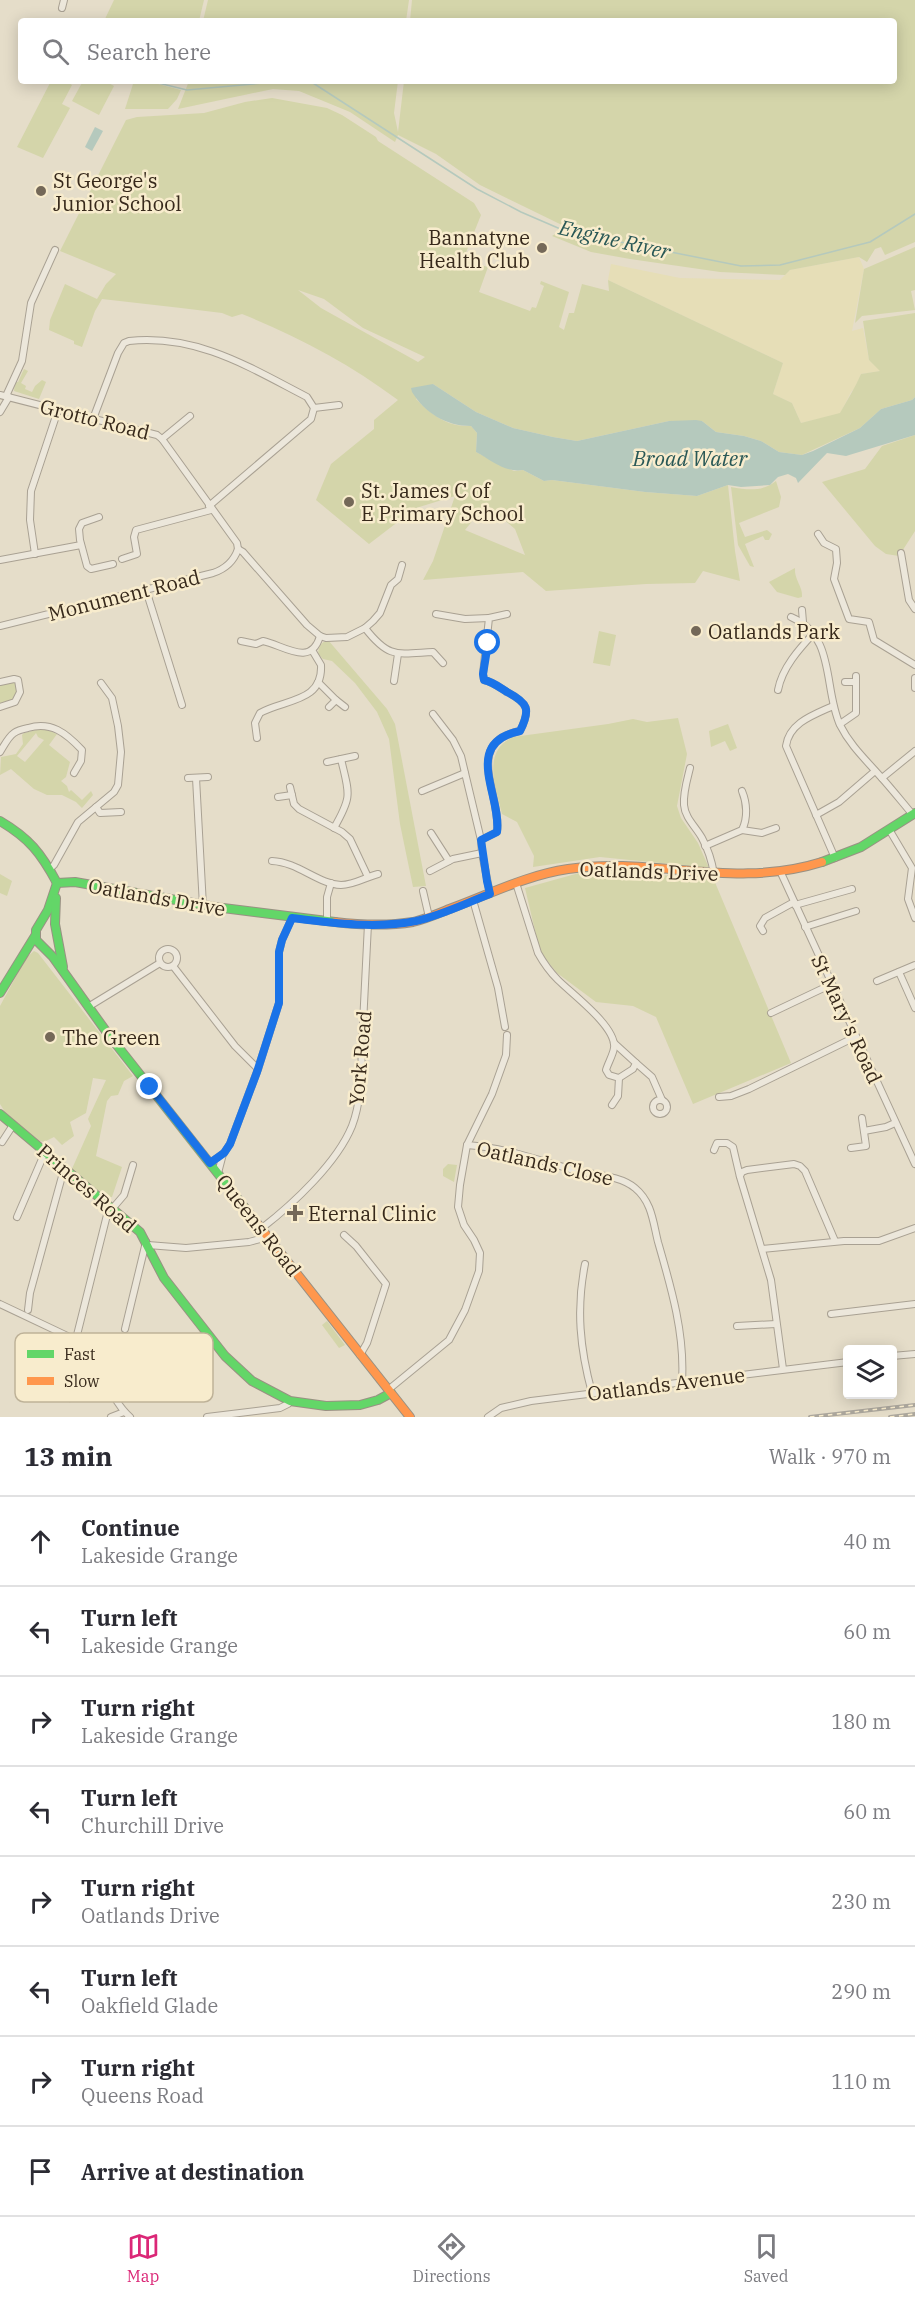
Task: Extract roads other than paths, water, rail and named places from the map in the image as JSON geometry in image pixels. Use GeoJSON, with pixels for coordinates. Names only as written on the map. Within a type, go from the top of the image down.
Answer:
{"type":"FeatureCollection","features":[{"type":"Feature","properties":{"kind":"main road","name":"Oatlands Drive"},"geometry":{"type":"LineString","coordinates":[[57,883],[75,882],[202,906],[280,917],[327,922],[396,924],[429,917],[550,872],[594,866],[714,874],[781,873],[835,858],[860,848],[914,814]]}},
{"type":"Feature","properties":{"kind":"main road"},"geometry":{"type":"LineString","coordinates":[[0,822],[29,839],[57,883],[48,910],[39,926],[36,942],[0,993]]}},
{"type":"Feature","properties":{"kind":"main road","name":"Queens Road"},"geometry":{"type":"LineString","coordinates":[[57,883],[55,928],[66,975]]}},
{"type":"Feature","properties":{"kind":"main road"},"geometry":{"type":"LineString","coordinates":[[39,926],[55,928]]}},
{"type":"Feature","properties":{"kind":"main road"},"geometry":{"type":"LineString","coordinates":[[36,942],[50,945],[57,940]]}},
{"type":"Feature","properties":{"kind":"main road","name":"Queens Road"},"geometry":{"type":"LineString","coordinates":[[36,942],[66,975],[88,1007],[360,1355],[391,1389],[410,1417]]}},
{"type":"Feature","properties":{"kind":"main road","name":"Princes Road"},"geometry":{"type":"LineString","coordinates":[[0,1114],[132,1225],[147,1243],[164,1278],[208,1333]]}},
{"type":"Feature","properties":{"kind":"main road","name":"Princes Road"},"geometry":{"type":"LineString","coordinates":[[213,1339],[235,1366],[261,1387],[290,1401],[326,1407],[346,1407],[367,1403],[391,1389]]}},
{"type":"Feature","properties":{"kind":"street"},"geometry":{"type":"LineString","coordinates":[[62,8],[64,0]]}},
{"type":"Feature","properties":{"kind":"street"},"geometry":{"type":"LineString","coordinates":[[0,412],[22,361],[31,303],[55,250]]}},
{"type":"Feature","properties":{"kind":"street"},"geometry":{"type":"LineString","coordinates":[[93,419],[120,348],[129,340],[187,343],[219,352],[307,397],[314,408],[314,414],[308,422],[210,508],[136,530],[134,537],[137,554],[122,559]]}},
{"type":"Feature","properties":{"kind":"street","name":"Grotto Road"},"geometry":{"type":"LineString","coordinates":[[5,396],[153,433],[162,439],[237,543],[238,549],[307,625],[320,636]]}},
{"type":"Feature","properties":{"kind":"street"},"geometry":{"type":"LineString","coordinates":[[314,408],[339,405]]}},
{"type":"Feature","properties":{"kind":"street"},"geometry":{"type":"LineString","coordinates":[[35,554],[30,520],[31,491],[58,410]]}},
{"type":"Feature","properties":{"kind":"street"},"geometry":{"type":"LineString","coordinates":[[162,439],[190,416]]}},
{"type":"Feature","properties":{"kind":"street"},"geometry":{"type":"LineString","coordinates":[[99,517],[82,523],[79,529],[87,566],[91,569],[113,564]]}},
{"type":"Feature","properties":{"kind":"street"},"geometry":{"type":"LineString","coordinates":[[818,534],[824,543],[836,549],[837,563],[834,579],[849,619],[869,622],[874,640],[915,665]]}},
{"type":"Feature","properties":{"kind":"street"},"geometry":{"type":"LineString","coordinates":[[0,560],[81,545]]}},
{"type":"Feature","properties":{"kind":"street","name":"Monument Road"},"geometry":{"type":"LineString","coordinates":[[0,626],[219,571],[229,563],[238,549]]}},
{"type":"Feature","properties":{"kind":"street"},"geometry":{"type":"LineString","coordinates":[[901,553],[909,600],[915,609]]}},
{"type":"Feature","properties":{"kind":"street"},"geometry":{"type":"LineString","coordinates":[[241,641],[253,644],[269,642],[298,652],[316,648],[320,636],[337,639],[365,628],[380,613],[391,585],[398,579],[402,565]]}},
{"type":"Feature","properties":{"kind":"street"},"geometry":{"type":"LineString","coordinates":[[146,590],[182,705]]}},
{"type":"Feature","properties":{"kind":"street"},"geometry":{"type":"LineString","coordinates":[[802,610],[803,622]]}},
{"type":"Feature","properties":{"kind":"street"},"geometry":{"type":"LineString","coordinates":[[436,614],[465,619],[489,618],[507,614]]}},
{"type":"Feature","properties":{"kind":"street"},"geometry":{"type":"LineString","coordinates":[[791,616],[803,622],[813,633],[826,660],[833,706],[840,724],[857,751],[914,814]]}},
{"type":"Feature","properties":{"kind":"street"},"geometry":{"type":"LineString","coordinates":[[481,840],[497,832],[498,820],[487,763],[491,750],[499,739],[520,731],[527,708],[522,700],[484,680],[489,618]]}},
{"type":"Feature","properties":{"kind":"street"},"geometry":{"type":"LineString","coordinates":[[365,628],[386,650],[398,654],[433,652],[443,663]]}},
{"type":"Feature","properties":{"kind":"street"},"geometry":{"type":"LineString","coordinates":[[778,690],[780,681],[795,655],[813,633]]}},
{"type":"Feature","properties":{"kind":"street"},"geometry":{"type":"LineString","coordinates":[[257,738],[255,723],[260,713],[299,700],[318,682],[321,665],[312,650]]}},
{"type":"Feature","properties":{"kind":"street"},"geometry":{"type":"LineString","coordinates":[[394,681],[398,654]]}},
{"type":"Feature","properties":{"kind":"street"},"geometry":{"type":"LineString","coordinates":[[915,678],[915,688]]}},
{"type":"Feature","properties":{"kind":"street"},"geometry":{"type":"LineString","coordinates":[[840,724],[856,713],[856,679],[845,682]]}},
{"type":"Feature","properties":{"kind":"street"},"geometry":{"type":"LineString","coordinates":[[0,682],[18,680],[20,692],[15,702],[0,706]]}},
{"type":"Feature","properties":{"kind":"street"},"geometry":{"type":"LineString","coordinates":[[318,682],[345,707]]}},
{"type":"Feature","properties":{"kind":"street"},"geometry":{"type":"LineString","coordinates":[[50,869],[78,822],[114,792],[118,785],[121,752],[115,706],[101,683]]}},
{"type":"Feature","properties":{"kind":"street"},"geometry":{"type":"LineString","coordinates":[[329,707],[336,700]]}},
{"type":"Feature","properties":{"kind":"street"},"geometry":{"type":"LineString","coordinates":[[833,706],[795,726],[787,738],[788,752],[835,858]]}},
{"type":"Feature","properties":{"kind":"street"},"geometry":{"type":"LineString","coordinates":[[433,714],[453,740],[461,756],[481,840],[490,894]]}},
{"type":"Feature","properties":{"kind":"street"},"geometry":{"type":"LineString","coordinates":[[0,752],[14,732],[40,724],[48,726],[55,728],[75,742],[82,750],[81,761],[74,773]]}},
{"type":"Feature","properties":{"kind":"street"},"geometry":{"type":"LineString","coordinates":[[882,778],[915,751]]}},
{"type":"Feature","properties":{"kind":"street"},"geometry":{"type":"LineString","coordinates":[[327,762],[355,756]]}},
{"type":"Feature","properties":{"kind":"street"},"geometry":{"type":"LineString","coordinates":[[334,828],[347,806],[349,795],[341,759]]}},
{"type":"Feature","properties":{"kind":"street"},"geometry":{"type":"LineString","coordinates":[[690,768],[684,794],[684,806],[687,817],[705,846],[714,874]]}},
{"type":"Feature","properties":{"kind":"street"},"geometry":{"type":"LineString","coordinates":[[816,815],[839,802],[875,771]]}},
{"type":"Feature","properties":{"kind":"street"},"geometry":{"type":"LineString","coordinates":[[422,791],[465,773]]}},
{"type":"Feature","properties":{"kind":"street"},"geometry":{"type":"LineString","coordinates":[[188,778],[208,777]]}},
{"type":"Feature","properties":{"kind":"street"},"geometry":{"type":"LineString","coordinates":[[196,778],[202,906]]}},
{"type":"Feature","properties":{"kind":"street"},"geometry":{"type":"LineString","coordinates":[[290,787],[294,804],[299,809],[350,839],[368,877]]}},
{"type":"Feature","properties":{"kind":"street"},"geometry":{"type":"LineString","coordinates":[[742,791],[746,800],[746,823],[742,830]]}},
{"type":"Feature","properties":{"kind":"street"},"geometry":{"type":"LineString","coordinates":[[278,797],[292,795]]}},
{"type":"Feature","properties":{"kind":"street"},"geometry":{"type":"LineString","coordinates":[[96,807],[100,813],[121,812]]}},
{"type":"Feature","properties":{"kind":"street"},"geometry":{"type":"LineString","coordinates":[[705,846],[742,830],[762,833],[776,828]]}},
{"type":"Feature","properties":{"kind":"street"},"geometry":{"type":"LineString","coordinates":[[890,831],[912,868],[908,899],[915,918]]}},
{"type":"Feature","properties":{"kind":"street"},"geometry":{"type":"LineString","coordinates":[[431,833],[449,861]]}},
{"type":"Feature","properties":{"kind":"street"},"geometry":{"type":"LineString","coordinates":[[430,871],[449,861],[482,853]]}},
{"type":"Feature","properties":{"kind":"street"},"geometry":{"type":"LineString","coordinates":[[272,861],[284,862],[339,885],[352,884],[378,874]]}},
{"type":"Feature","properties":{"kind":"street","name":"St Mary's Road"},"geometry":{"type":"LineString","coordinates":[[781,873],[830,985],[915,1164]]}},
{"type":"Feature","properties":{"kind":"street"},"geometry":{"type":"LineString","coordinates":[[327,922],[327,897],[331,883]]}},
{"type":"Feature","properties":{"kind":"street"},"geometry":{"type":"LineString","coordinates":[[516,883],[541,959],[556,978],[599,1019],[610,1033],[614,1049],[608,1059],[606,1070],[609,1075],[619,1078],[633,1069],[636,1063]]}},
{"type":"Feature","properties":{"kind":"street"},"geometry":{"type":"LineString","coordinates":[[763,931],[760,926],[765,918],[794,904],[852,889]]}},
{"type":"Feature","properties":{"kind":"street"},"geometry":{"type":"LineString","coordinates":[[423,891],[429,917]]}},
{"type":"Feature","properties":{"kind":"street"},"geometry":{"type":"LineString","coordinates":[[473,900],[498,988],[505,1027]]}},
{"type":"Feature","properties":{"kind":"street"},"geometry":{"type":"LineString","coordinates":[[805,927],[855,911]]}},
{"type":"Feature","properties":{"kind":"street"},"geometry":{"type":"LineString","coordinates":[[280,917],[285,933]]}},
{"type":"Feature","properties":{"kind":"street"},"geometry":{"type":"LineString","coordinates":[[218,1173],[258,1069],[279,1003],[279,952],[292,918]]}},
{"type":"Feature","properties":{"kind":"street","name":"York Road"},"geometry":{"type":"LineString","coordinates":[[262,1228],[292,1204],[316,1178],[342,1144],[352,1126],[360,1094],[368,924]]}},
{"type":"Feature","properties":{"kind":"street"},"geometry":{"type":"LineString","coordinates":[[170,949],[176,955],[177,961],[173,966],[167,967],[160,963],[159,954],[164,950],[170,949]]}},
{"type":"Feature","properties":{"kind":"street"},"geometry":{"type":"LineString","coordinates":[[88,1007],[160,963]]}},
{"type":"Feature","properties":{"kind":"street"},"geometry":{"type":"LineString","coordinates":[[877,981],[915,964]]}},
{"type":"Feature","properties":{"kind":"street"},"geometry":{"type":"LineString","coordinates":[[173,966],[242,1055],[258,1069]]}},
{"type":"Feature","properties":{"kind":"street"},"geometry":{"type":"LineString","coordinates":[[899,972],[915,1008]]}},
{"type":"Feature","properties":{"kind":"street"},"geometry":{"type":"LineString","coordinates":[[771,1013],[830,985]]}},
{"type":"Feature","properties":{"kind":"street"},"geometry":{"type":"LineString","coordinates":[[391,1389],[441,1347],[453,1333],[465,1310],[479,1271],[480,1253],[464,1225],[458,1207],[467,1145],[492,1094],[506,1054],[507,1035]]}},
{"type":"Feature","properties":{"kind":"street"},"geometry":{"type":"LineString","coordinates":[[719,1097],[731,1096],[749,1089],[855,1036]]}},
{"type":"Feature","properties":{"kind":"street"},"geometry":{"type":"LineString","coordinates":[[613,1042],[652,1077],[662,1100]]}},
{"type":"Feature","properties":{"kind":"street"},"geometry":{"type":"LineString","coordinates":[[612,1105],[618,1095],[619,1078]]}},
{"type":"Feature","properties":{"kind":"street"},"geometry":{"type":"LineString","coordinates":[[851,1148],[866,1146],[862,1118]]}},
{"type":"Feature","properties":{"kind":"street"},"geometry":{"type":"LineString","coordinates":[[864,1131],[895,1123]]}},
{"type":"Feature","properties":{"kind":"street"},"geometry":{"type":"LineString","coordinates":[[2,1142],[13,1125]]}},
{"type":"Feature","properties":{"kind":"street"},"geometry":{"type":"LineString","coordinates":[[714,1150],[717,1143],[730,1144],[733,1147],[771,1280],[783,1370]]}},
{"type":"Feature","properties":{"kind":"street","name":"Oatlands Close"},"geometry":{"type":"LineString","coordinates":[[467,1145],[500,1148],[616,1179],[630,1184],[642,1195],[652,1214],[672,1286],[683,1367],[682,1382]]}},
{"type":"Feature","properties":{"kind":"street"},"geometry":{"type":"LineString","coordinates":[[17,1217],[45,1152]]}},
{"type":"Feature","properties":{"kind":"street"},"geometry":{"type":"LineString","coordinates":[[210,1163],[224,1153]]}},
{"type":"Feature","properties":{"kind":"street"},"geometry":{"type":"LineString","coordinates":[[740,1177],[742,1172],[747,1170],[794,1164],[801,1166],[835,1242]]}},
{"type":"Feature","properties":{"kind":"street"},"geometry":{"type":"LineString","coordinates":[[78,1333],[110,1208],[124,1195],[133,1165]]}},
{"type":"Feature","properties":{"kind":"street"},"geometry":{"type":"LineString","coordinates":[[28,1310],[30,1293],[64,1169]]}},
{"type":"Feature","properties":{"kind":"street"},"geometry":{"type":"LineString","coordinates":[[762,1249],[835,1242],[879,1241],[915,1228]]}},
{"type":"Feature","properties":{"kind":"street"},"geometry":{"type":"LineString","coordinates":[[344,1235],[356,1246],[386,1284],[367,1343],[360,1355]]}},
{"type":"Feature","properties":{"kind":"street"},"geometry":{"type":"LineString","coordinates":[[125,1329],[147,1243],[186,1248],[249,1242],[268,1237]]}},
{"type":"Feature","properties":{"kind":"street"},"geometry":{"type":"LineString","coordinates":[[585,1264],[580,1286],[580,1343],[592,1393]]}},
{"type":"Feature","properties":{"kind":"street"},"geometry":{"type":"LineString","coordinates":[[0,1304],[61,1333]]}},
{"type":"Feature","properties":{"kind":"street"},"geometry":{"type":"LineString","coordinates":[[831,1314],[915,1305]]}},
{"type":"Feature","properties":{"kind":"street"},"geometry":{"type":"LineString","coordinates":[[737,1326],[776,1324]]}},
{"type":"Feature","properties":{"kind":"street"},"geometry":{"type":"LineString","coordinates":[[897,1356],[915,1354]]}},
{"type":"Feature","properties":{"kind":"street","name":"Oatlands Avenue"},"geometry":{"type":"LineString","coordinates":[[488,1417],[501,1408],[521,1403],[843,1363]]}},
{"type":"Feature","properties":{"kind":"street"},"geometry":{"type":"LineString","coordinates":[[207,1417],[280,1408],[290,1401]]}},
{"type":"Feature","properties":{"kind":"street"},"geometry":{"type":"LineString","coordinates":[[118,1402],[130,1417]]}},
{"type":"Feature","properties":{"kind":"street"},"geometry":{"type":"LineString","coordinates":[[111,1417],[124,1412]]}},
{"type":"Feature","properties":{"kind":"water"},"geometry":{"type":"Polygon","coordinates":[[[95,127],[103,131],[92,151],[85,147],[95,127]]]}},
{"type":"Feature","properties":{"kind":"water","name":"Broad Water"},"geometry":{"type":"Polygon","coordinates":[[[433,384],[476,412],[513,428],[577,441],[669,421],[696,420],[702,421],[716,432],[744,436],[761,441],[779,452],[802,455],[860,428],[881,409],[912,400],[915,397],[915,435],[846,456],[827,453],[798,483],[796,478],[788,474],[778,477],[770,485],[741,487],[728,485],[697,496],[645,492],[552,480],[544,481],[523,470],[510,470],[498,465],[476,452],[477,433],[471,426],[453,424],[437,417],[423,406],[412,392],[411,388],[433,384]]]}},
{"type":"Feature","properties":{"kind":"waterway","name":"Engine River"},"geometry":{"type":"LineString","coordinates":[[162,84],[187,90],[252,84]]}},
{"type":"Feature","properties":{"kind":"waterway","name":"Engine River"},"geometry":{"type":"LineString","coordinates":[[315,84],[477,189],[521,212],[565,231],[741,266],[780,265],[870,242],[915,214]]}},
{"type":"Feature","properties":{"kind":"railway"},"geometry":{"type":"LineString","coordinates":[[810,1417],[915,1405]]}},
{"type":"Feature","properties":{"kind":"railway"},"geometry":{"type":"LineString","coordinates":[[890,1417],[915,1414]]}},
{"type":"Feature","properties":{"kind":"place","name":"St George's Junior School"},"geometry":{"type":"Point","coordinates":[41,191]}},
{"type":"Feature","properties":{"kind":"place","name":"Bannatyne Health Club"},"geometry":{"type":"Point","coordinates":[542,248]}},
{"type":"Feature","properties":{"kind":"place","name":"St. James C of E Primary School"},"geometry":{"type":"Point","coordinates":[349,502]}},
{"type":"Feature","properties":{"kind":"place","name":"Oatlands Park"},"geometry":{"type":"Point","coordinates":[696,631]}},
{"type":"Feature","properties":{"kind":"place","name":"The Green"},"geometry":{"type":"Point","coordinates":[50,1037]}},
{"type":"Feature","properties":{"kind":"place","name":"Eternal Clinic"},"geometry":{"type":"Point","coordinates":[295,1213]}}]}
